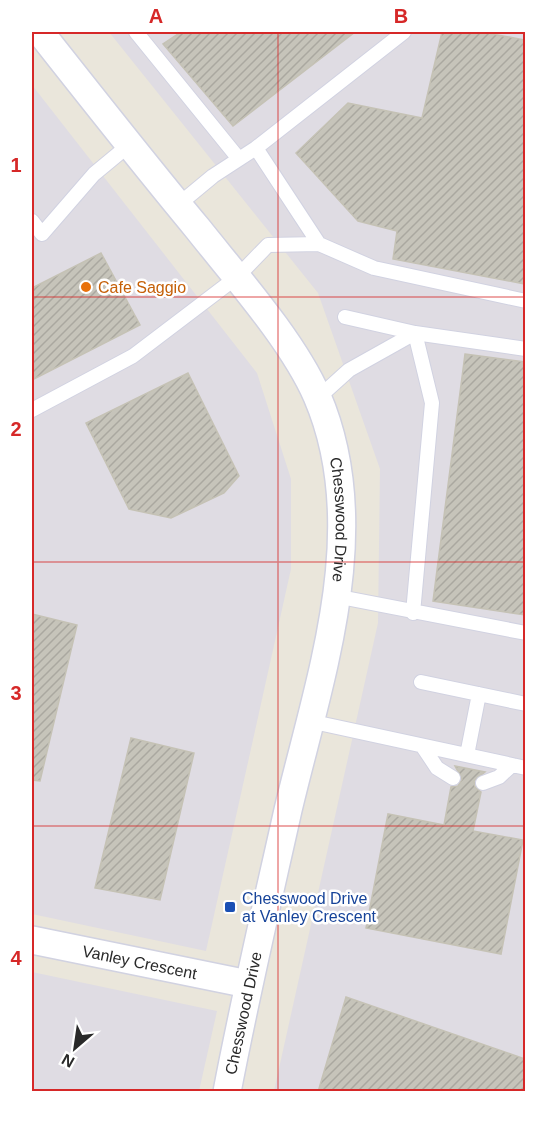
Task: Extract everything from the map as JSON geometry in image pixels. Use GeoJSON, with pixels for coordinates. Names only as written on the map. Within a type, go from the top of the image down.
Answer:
{"type":"FeatureCollection","features":[{"type":"Feature","properties":{"kind":"street","name":"Chesswood Drive"},"geometry":{"type":"LineString","coordinates":[[40,32],[237,277],[300,363],[318,398],[334,453],[343,518],[334,615],[248,984],[226,1092]]}},
{"type":"Feature","properties":{"kind":"street","name":"Vanley Crescent"},"geometry":{"type":"LineString","coordinates":[[32,940],[248,984]]}},
{"type":"Feature","properties":{"kind":"lane"},"geometry":{"type":"LineString","coordinates":[[136,32],[239,159]]}},
{"type":"Feature","properties":{"kind":"lane"},"geometry":{"type":"LineString","coordinates":[[178,205],[213,176],[256,148],[404,32]]}},
{"type":"Feature","properties":{"kind":"lane"},"geometry":{"type":"LineString","coordinates":[[37,237],[94,174],[129,145]]}},
{"type":"Feature","properties":{"kind":"lane"},"geometry":{"type":"LineString","coordinates":[[256,148],[319,244]]}},
{"type":"Feature","properties":{"kind":"lane"},"geometry":{"type":"LineString","coordinates":[[32,221],[37,237]]}},
{"type":"Feature","properties":{"kind":"lane"},"geometry":{"type":"LineString","coordinates":[[32,410],[134,356],[237,277],[268,245],[319,244],[374,268],[525,301]]}},
{"type":"Feature","properties":{"kind":"lane"},"geometry":{"type":"LineString","coordinates":[[345,317],[415,333],[525,349]]}},
{"type":"Feature","properties":{"kind":"lane"},"geometry":{"type":"LineString","coordinates":[[318,398],[349,370],[415,333]]}},
{"type":"Feature","properties":{"kind":"lane"},"geometry":{"type":"LineString","coordinates":[[413,613],[432,403],[415,333]]}},
{"type":"Feature","properties":{"kind":"lane"},"geometry":{"type":"LineString","coordinates":[[335,596],[525,633]]}},
{"type":"Feature","properties":{"kind":"lane"},"geometry":{"type":"LineString","coordinates":[[421,682],[525,704]]}},
{"type":"Feature","properties":{"kind":"lane"},"geometry":{"type":"LineString","coordinates":[[467,755],[479,694]]}},
{"type":"Feature","properties":{"kind":"lane"},"geometry":{"type":"LineString","coordinates":[[309,721],[519,766]]}},
{"type":"Feature","properties":{"kind":"lane"},"geometry":{"type":"LineString","coordinates":[[423,747],[437,768],[453,778]]}},
{"type":"Feature","properties":{"kind":"lane"},"geometry":{"type":"LineString","coordinates":[[483,783],[519,766]]}},
{"type":"Feature","properties":{"kind":"shaded area"},"geometry":{"type":"Polygon","coordinates":[[[109,32],[525,32],[525,1091],[274,1091],[378,623],[380,469],[318,293],[109,32]]]}},
{"type":"Feature","properties":{"kind":"shaded area"},"geometry":{"type":"Polygon","coordinates":[[[32,85],[257,373],[291,479],[291,569],[206,951],[32,914],[32,85]]]}},
{"type":"Feature","properties":{"kind":"shaded area"},"geometry":{"type":"Polygon","coordinates":[[[32,972],[217,1011],[199,1091],[32,1091],[32,972]]]}},
{"type":"Feature","properties":{"kind":"building"},"geometry":{"type":"Polygon","coordinates":[[[181,32],[355,32],[233,126],[163,44],[181,32]]]}},
{"type":"Feature","properties":{"kind":"building"},"geometry":{"type":"Polygon","coordinates":[[[442,32],[482,32],[525,40],[525,284],[393,259],[397,231],[358,221],[296,153],[348,103],[422,118],[442,32]]]}},
{"type":"Feature","properties":{"kind":"building"},"geometry":{"type":"Polygon","coordinates":[[[101,253],[140,325],[32,380],[32,288],[101,253]]]}},
{"type":"Feature","properties":{"kind":"building"},"geometry":{"type":"Polygon","coordinates":[[[465,354],[525,362],[525,615],[433,601],[465,354]]]}},
{"type":"Feature","properties":{"kind":"building"},"geometry":{"type":"Polygon","coordinates":[[[188,373],[239,476],[224,493],[171,518],[129,509],[86,423],[188,373]]]}},
{"type":"Feature","properties":{"kind":"building"},"geometry":{"type":"Polygon","coordinates":[[[32,614],[77,625],[40,781],[32,780],[32,614]]]}},
{"type":"Feature","properties":{"kind":"building"},"geometry":{"type":"Polygon","coordinates":[[[131,738],[194,753],[160,900],[95,888],[131,738]]]}},
{"type":"Feature","properties":{"kind":"building"},"geometry":{"type":"Polygon","coordinates":[[[455,766],[485,772],[474,781],[475,787],[481,792],[473,831],[523,840],[501,954],[366,928],[388,814],[444,825],[451,787],[458,786],[462,779],[455,766]]]}},
{"type":"Feature","properties":{"kind":"building"},"geometry":{"type":"Polygon","coordinates":[[[346,997],[525,1059],[525,1092],[318,1092],[346,997]]]}},
{"type":"Feature","properties":{"kind":"place","name":"Cafe Saggio"},"geometry":{"type":"Point","coordinates":[86,287]}},
{"type":"Feature","properties":{"kind":"place","name":"Chesswood Drive at Vanley Crescent"},"geometry":{"type":"Point","coordinates":[230,907]}}]}
